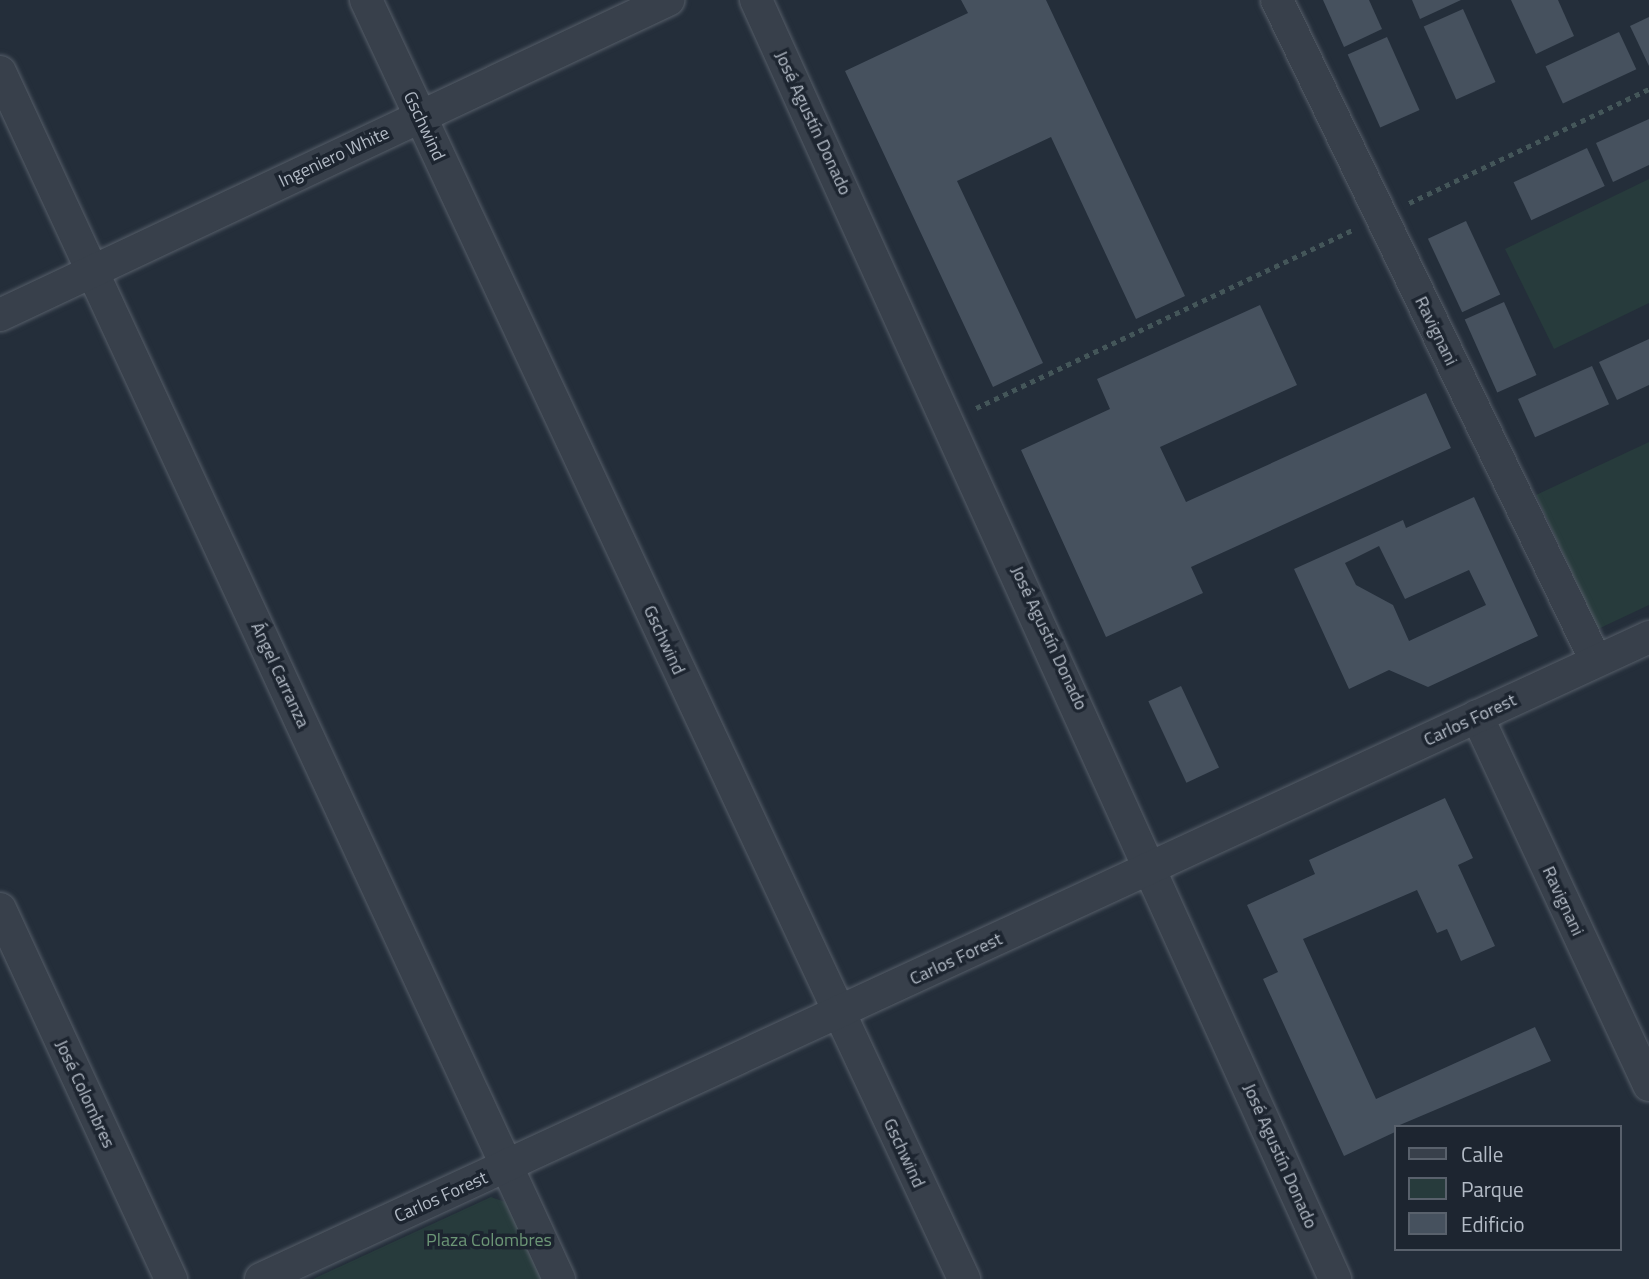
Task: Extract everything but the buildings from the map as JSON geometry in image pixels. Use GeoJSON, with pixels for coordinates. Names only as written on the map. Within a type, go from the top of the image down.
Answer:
{"type":"FeatureCollection","features":[{"type":"Feature","properties":{"kind":"street","name":"Gschwind"},"geometry":{"type":"LineString","coordinates":[[366,0],[964,1279]]}},
{"type":"Feature","properties":{"kind":"street","name":"Ingeniero White"},"geometry":{"type":"LineString","coordinates":[[0,314],[668,0]]}},
{"type":"Feature","properties":{"kind":"street","name":"José Agustín Donado"},"geometry":{"type":"LineString","coordinates":[[756,0],[1154,867],[1335,1279]]}},
{"type":"Feature","properties":{"kind":"street","name":"Ravignani"},"geometry":{"type":"LineString","coordinates":[[1277,0],[1596,662]]}},
{"type":"Feature","properties":{"kind":"street","name":"Ángel Carranza"},"geometry":{"type":"LineString","coordinates":[[0,72],[559,1279]]}},
{"type":"Feature","properties":{"kind":"street","name":"Carlos Forest"},"geometry":{"type":"LineString","coordinates":[[261,1279],[1649,637]]}},
{"type":"Feature","properties":{"kind":"street","name":"Ravignani"},"geometry":{"type":"LineString","coordinates":[[1478,716],[1649,1085]]}},
{"type":"Feature","properties":{"kind":"street","name":"José Colombres"},"geometry":{"type":"LineString","coordinates":[[0,909],[171,1279]]}},
{"type":"Feature","properties":{"kind":"path"},"geometry":{"type":"LineString","coordinates":[[950,421],[1649,89]]}},
{"type":"Feature","properties":{"kind":"green space"},"geometry":{"type":"Polygon","coordinates":[[[1649,179],[1649,303],[1554,349],[1505,249],[1649,179]]]}},
{"type":"Feature","properties":{"kind":"green space"},"geometry":{"type":"Polygon","coordinates":[[[1649,442],[1649,605],[1598,629],[1536,495],[1649,442]]]}},
{"type":"Feature","properties":{"kind":"green space","name":"Plaza Colombres"},"geometry":{"type":"Polygon","coordinates":[[[491,1197],[508,1203],[551,1279],[313,1279],[491,1197]]]}}]}
